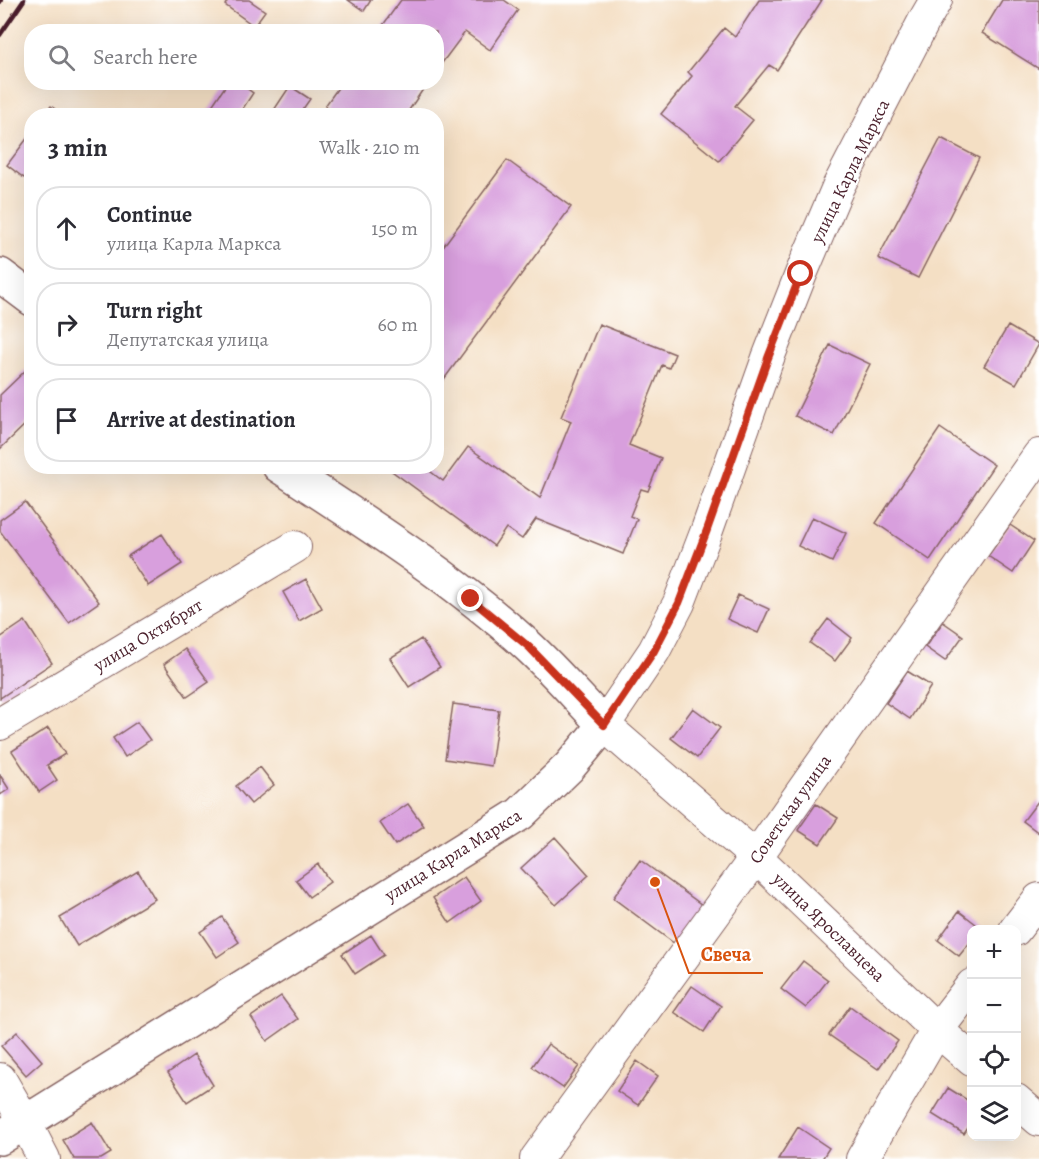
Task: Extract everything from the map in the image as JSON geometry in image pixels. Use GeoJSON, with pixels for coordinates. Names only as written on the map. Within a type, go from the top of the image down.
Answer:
{"type":"FeatureCollection","features":[{"type":"Feature","properties":{"kind":"main road"},"geometry":{"type":"LineString","coordinates":[[291,474],[404,548],[471,599],[529,647],[604,725]]}},
{"type":"Feature","properties":{"kind":"main road","name":"улица Карла Маркса"},"geometry":{"type":"LineString","coordinates":[[13,1130],[520,814],[569,767],[604,725]]}},
{"type":"Feature","properties":{"kind":"street","name":"улица Карла Маркса"},"geometry":{"type":"LineString","coordinates":[[604,725],[654,651],[679,603],[768,358],[805,264],[838,188],[936,0]]}},
{"type":"Feature","properties":{"kind":"street","name":"Советская улица"},"geometry":{"type":"LineString","coordinates":[[536,1159],[756,857],[1039,455]]}},
{"type":"Feature","properties":{"kind":"street","name":"улица Октябрят"},"geometry":{"type":"LineString","coordinates":[[0,724],[295,547]]}},
{"type":"Feature","properties":{"kind":"street","name":"улица Ярославцева"},"geometry":{"type":"LineString","coordinates":[[604,725],[756,857],[937,1030],[967,1056]]}},
{"type":"Feature","properties":{"kind":"street"},"geometry":{"type":"LineString","coordinates":[[1019,925],[1039,899]]}},
{"type":"Feature","properties":{"kind":"street"},"geometry":{"type":"LineString","coordinates":[[862,1159],[937,1030],[967,991]]}},
{"type":"Feature","properties":{"kind":"street"},"geometry":{"type":"LineString","coordinates":[[0,1079],[13,1130],[44,1159]]}},
{"type":"Feature","properties":{"kind":"street"},"geometry":{"type":"LineString","coordinates":[[1021,1104],[1039,1120]]}},
{"type":"Feature","properties":{"kind":"building"},"geometry":{"type":"Polygon","coordinates":[[[228,0],[249,0],[265,11],[255,24],[251,24],[225,5],[228,0]]]}},
{"type":"Feature","properties":{"kind":"building"},"geometry":{"type":"Polygon","coordinates":[[[348,0],[371,0],[364,11],[348,0]]]}},
{"type":"Feature","properties":{"kind":"building"},"geometry":{"type":"Polygon","coordinates":[[[401,0],[504,0],[518,10],[490,50],[465,32],[444,60],[444,24],[384,24],[401,0]]]}},
{"type":"Feature","properties":{"kind":"building"},"geometry":{"type":"Polygon","coordinates":[[[759,0],[822,0],[777,70],[769,65],[735,106],[753,120],[719,161],[661,114],[692,76],[688,72],[724,28],[735,37],[759,0]]]}},
{"type":"Feature","properties":{"kind":"building"},"geometry":{"type":"Polygon","coordinates":[[[1002,0],[1039,0],[1039,69],[982,33],[1002,0]]]}},
{"type":"Feature","properties":{"kind":"building"},"geometry":{"type":"Polygon","coordinates":[[[223,90],[249,90],[253,93],[243,108],[210,108],[223,90]]]}},
{"type":"Feature","properties":{"kind":"building"},"geometry":{"type":"Polygon","coordinates":[[[287,90],[296,90],[310,99],[304,108],[275,108],[287,90]]]}},
{"type":"Feature","properties":{"kind":"building"},"geometry":{"type":"Polygon","coordinates":[[[336,90],[423,90],[410,108],[328,108],[325,106],[336,90]]]}},
{"type":"Feature","properties":{"kind":"building"},"geometry":{"type":"Polygon","coordinates":[[[941,138],[979,158],[918,278],[878,258],[941,138]]]}},
{"type":"Feature","properties":{"kind":"building"},"geometry":{"type":"Polygon","coordinates":[[[24,143],[24,178],[7,165],[24,143]]]}},
{"type":"Feature","properties":{"kind":"building"},"geometry":{"type":"Polygon","coordinates":[[[507,160],[571,207],[444,379],[444,245],[507,160]]]}},
{"type":"Feature","properties":{"kind":"building"},"geometry":{"type":"Polygon","coordinates":[[[599,324],[675,354],[669,368],[662,365],[629,445],[661,458],[648,491],[641,489],[630,516],[637,519],[623,554],[536,519],[522,539],[506,528],[494,546],[396,474],[434,474],[443,481],[468,447],[540,498],[571,421],[561,417],[599,324]]]}},
{"type":"Feature","properties":{"kind":"building"},"geometry":{"type":"Polygon","coordinates":[[[1008,326],[1039,344],[1016,384],[984,366],[1008,326]]]}},
{"type":"Feature","properties":{"kind":"building"},"geometry":{"type":"Polygon","coordinates":[[[830,345],[870,364],[834,435],[795,416],[830,345]]]}},
{"type":"Feature","properties":{"kind":"building"},"geometry":{"type":"Polygon","coordinates":[[[24,372],[24,426],[0,449],[0,395],[24,372]]]}},
{"type":"Feature","properties":{"kind":"building"},"geometry":{"type":"Polygon","coordinates":[[[940,428],[994,465],[930,560],[876,523],[940,428]]]}},
{"type":"Feature","properties":{"kind":"building"},"geometry":{"type":"Polygon","coordinates":[[[25,502],[99,602],[69,623],[0,531],[0,520],[25,502]]]}},
{"type":"Feature","properties":{"kind":"building"},"geometry":{"type":"Polygon","coordinates":[[[812,517],[846,533],[832,562],[798,546],[812,517]]]}},
{"type":"Feature","properties":{"kind":"building"},"geometry":{"type":"Polygon","coordinates":[[[1010,525],[1034,541],[1013,573],[988,556],[1010,525]]]}},
{"type":"Feature","properties":{"kind":"building"},"geometry":{"type":"Polygon","coordinates":[[[162,534],[182,564],[148,586],[128,556],[162,534]]]}},
{"type":"Feature","properties":{"kind":"building"},"geometry":{"type":"Polygon","coordinates":[[[306,579],[322,608],[299,621],[283,592],[306,579]]]}},
{"type":"Feature","properties":{"kind":"building"},"geometry":{"type":"Polygon","coordinates":[[[738,595],[769,609],[758,633],[727,619],[738,595]]]}},
{"type":"Feature","properties":{"kind":"building"},"geometry":{"type":"Polygon","coordinates":[[[828,619],[852,638],[835,661],[810,643],[828,619]]]}},
{"type":"Feature","properties":{"kind":"building"},"geometry":{"type":"Polygon","coordinates":[[[25,621],[52,663],[0,698],[0,638],[25,621]]]}},
{"type":"Feature","properties":{"kind":"building"},"geometry":{"type":"Polygon","coordinates":[[[943,622],[963,636],[945,661],[925,647],[943,622]]]}},
{"type":"Feature","properties":{"kind":"building"},"geometry":{"type":"Polygon","coordinates":[[[421,639],[440,667],[409,687],[390,658],[421,639]]]}},
{"type":"Feature","properties":{"kind":"building"},"geometry":{"type":"Polygon","coordinates":[[[185,649],[209,682],[187,697],[164,664],[185,649]]]}},
{"type":"Feature","properties":{"kind":"building"},"geometry":{"type":"Polygon","coordinates":[[[907,671],[931,686],[910,719],[886,703],[907,671]]]}},
{"type":"Feature","properties":{"kind":"building"},"geometry":{"type":"Polygon","coordinates":[[[453,704],[499,710],[491,766],[445,759],[453,704]]]}},
{"type":"Feature","properties":{"kind":"building"},"geometry":{"type":"Polygon","coordinates":[[[693,708],[720,728],[697,758],[671,738],[693,708]]]}},
{"type":"Feature","properties":{"kind":"building"},"geometry":{"type":"Polygon","coordinates":[[[137,722],[150,740],[125,757],[113,738],[137,722]]]}},
{"type":"Feature","properties":{"kind":"building"},"geometry":{"type":"Polygon","coordinates":[[[48,728],[65,754],[47,765],[57,780],[39,792],[12,751],[48,728]]]}},
{"type":"Feature","properties":{"kind":"building"},"geometry":{"type":"Polygon","coordinates":[[[260,767],[274,785],[251,804],[236,786],[260,767]]]}},
{"type":"Feature","properties":{"kind":"building"},"geometry":{"type":"Polygon","coordinates":[[[0,775],[9,789],[0,795],[0,775]]]}},
{"type":"Feature","properties":{"kind":"building"},"geometry":{"type":"Polygon","coordinates":[[[1039,800],[1039,833],[1023,821],[1039,800]]]}},
{"type":"Feature","properties":{"kind":"building"},"geometry":{"type":"Polygon","coordinates":[[[408,804],[424,826],[395,845],[380,823],[408,804]]]}},
{"type":"Feature","properties":{"kind":"building"},"geometry":{"type":"Polygon","coordinates":[[[816,804],[838,818],[820,844],[798,830],[816,804]]]}},
{"type":"Feature","properties":{"kind":"building"},"geometry":{"type":"Polygon","coordinates":[[[555,837],[589,875],[556,905],[521,868],[555,837]]]}},
{"type":"Feature","properties":{"kind":"building"},"geometry":{"type":"Polygon","coordinates":[[[640,860],[702,905],[675,944],[613,898],[640,860]]]}},
{"type":"Feature","properties":{"kind":"building"},"geometry":{"type":"Polygon","coordinates":[[[318,864],[330,882],[309,897],[296,880],[318,864]]]}},
{"type":"Feature","properties":{"kind":"building"},"geometry":{"type":"Polygon","coordinates":[[[138,871],[155,899],[77,946],[60,918],[138,871]]]}},
{"type":"Feature","properties":{"kind":"building"},"geometry":{"type":"Polygon","coordinates":[[[464,877],[481,901],[450,923],[433,898],[464,877]]]}},
{"type":"Feature","properties":{"kind":"building"},"geometry":{"type":"Polygon","coordinates":[[[959,911],[977,925],[967,925],[967,946],[959,956],[938,940],[959,911]]]}},
{"type":"Feature","properties":{"kind":"building"},"geometry":{"type":"Polygon","coordinates":[[[222,917],[239,942],[217,957],[200,932],[222,917]]]}},
{"type":"Feature","properties":{"kind":"building"},"geometry":{"type":"Polygon","coordinates":[[[371,935],[384,955],[355,974],[342,954],[371,935]]]}},
{"type":"Feature","properties":{"kind":"building"},"geometry":{"type":"Polygon","coordinates":[[[803,961],[828,980],[806,1008],[781,989],[803,961]]]}},
{"type":"Feature","properties":{"kind":"building"},"geometry":{"type":"Polygon","coordinates":[[[692,986],[721,1006],[704,1032],[674,1012],[692,986]]]}},
{"type":"Feature","properties":{"kind":"building"},"geometry":{"type":"Polygon","coordinates":[[[281,996],[298,1019],[267,1041],[251,1017],[281,996]]]}},
{"type":"Feature","properties":{"kind":"building"},"geometry":{"type":"Polygon","coordinates":[[[850,1006],[898,1041],[878,1069],[829,1035],[850,1006]]]}},
{"type":"Feature","properties":{"kind":"building"},"geometry":{"type":"Polygon","coordinates":[[[17,1032],[42,1061],[26,1075],[1,1046],[17,1032]]]}},
{"type":"Feature","properties":{"kind":"building"},"geometry":{"type":"Polygon","coordinates":[[[548,1044],[579,1066],[563,1088],[532,1067],[548,1044]]]}},
{"type":"Feature","properties":{"kind":"building"},"geometry":{"type":"Polygon","coordinates":[[[194,1055],[213,1085],[187,1102],[168,1073],[194,1055]]]}},
{"type":"Feature","properties":{"kind":"building"},"geometry":{"type":"Polygon","coordinates":[[[637,1061],[658,1076],[638,1105],[617,1091],[637,1061]]]}},
{"type":"Feature","properties":{"kind":"building"},"geometry":{"type":"Polygon","coordinates":[[[948,1088],[967,1100],[967,1130],[964,1134],[932,1114],[948,1088]]]}},
{"type":"Feature","properties":{"kind":"building"},"geometry":{"type":"Polygon","coordinates":[[[92,1122],[111,1153],[101,1159],[74,1159],[63,1140],[92,1122]]]}},
{"type":"Feature","properties":{"kind":"building"},"geometry":{"type":"Polygon","coordinates":[[[798,1127],[829,1148],[822,1159],[778,1159],[798,1127]]]}},
{"type":"Feature","properties":{"kind":"railway"},"geometry":{"type":"LineString","coordinates":[[0,35],[24,0]]}},
{"type":"Feature","properties":{"kind":"place","name":"Свеча"},"geometry":{"type":"Point","coordinates":[655,882]}},
{"type":"Feature","properties":{"kind":"route"},"geometry":{"type":"LineString","coordinates":[[471,599],[529,647],[604,725],[654,651],[679,603],[740,433],[801,274]]}}]}
